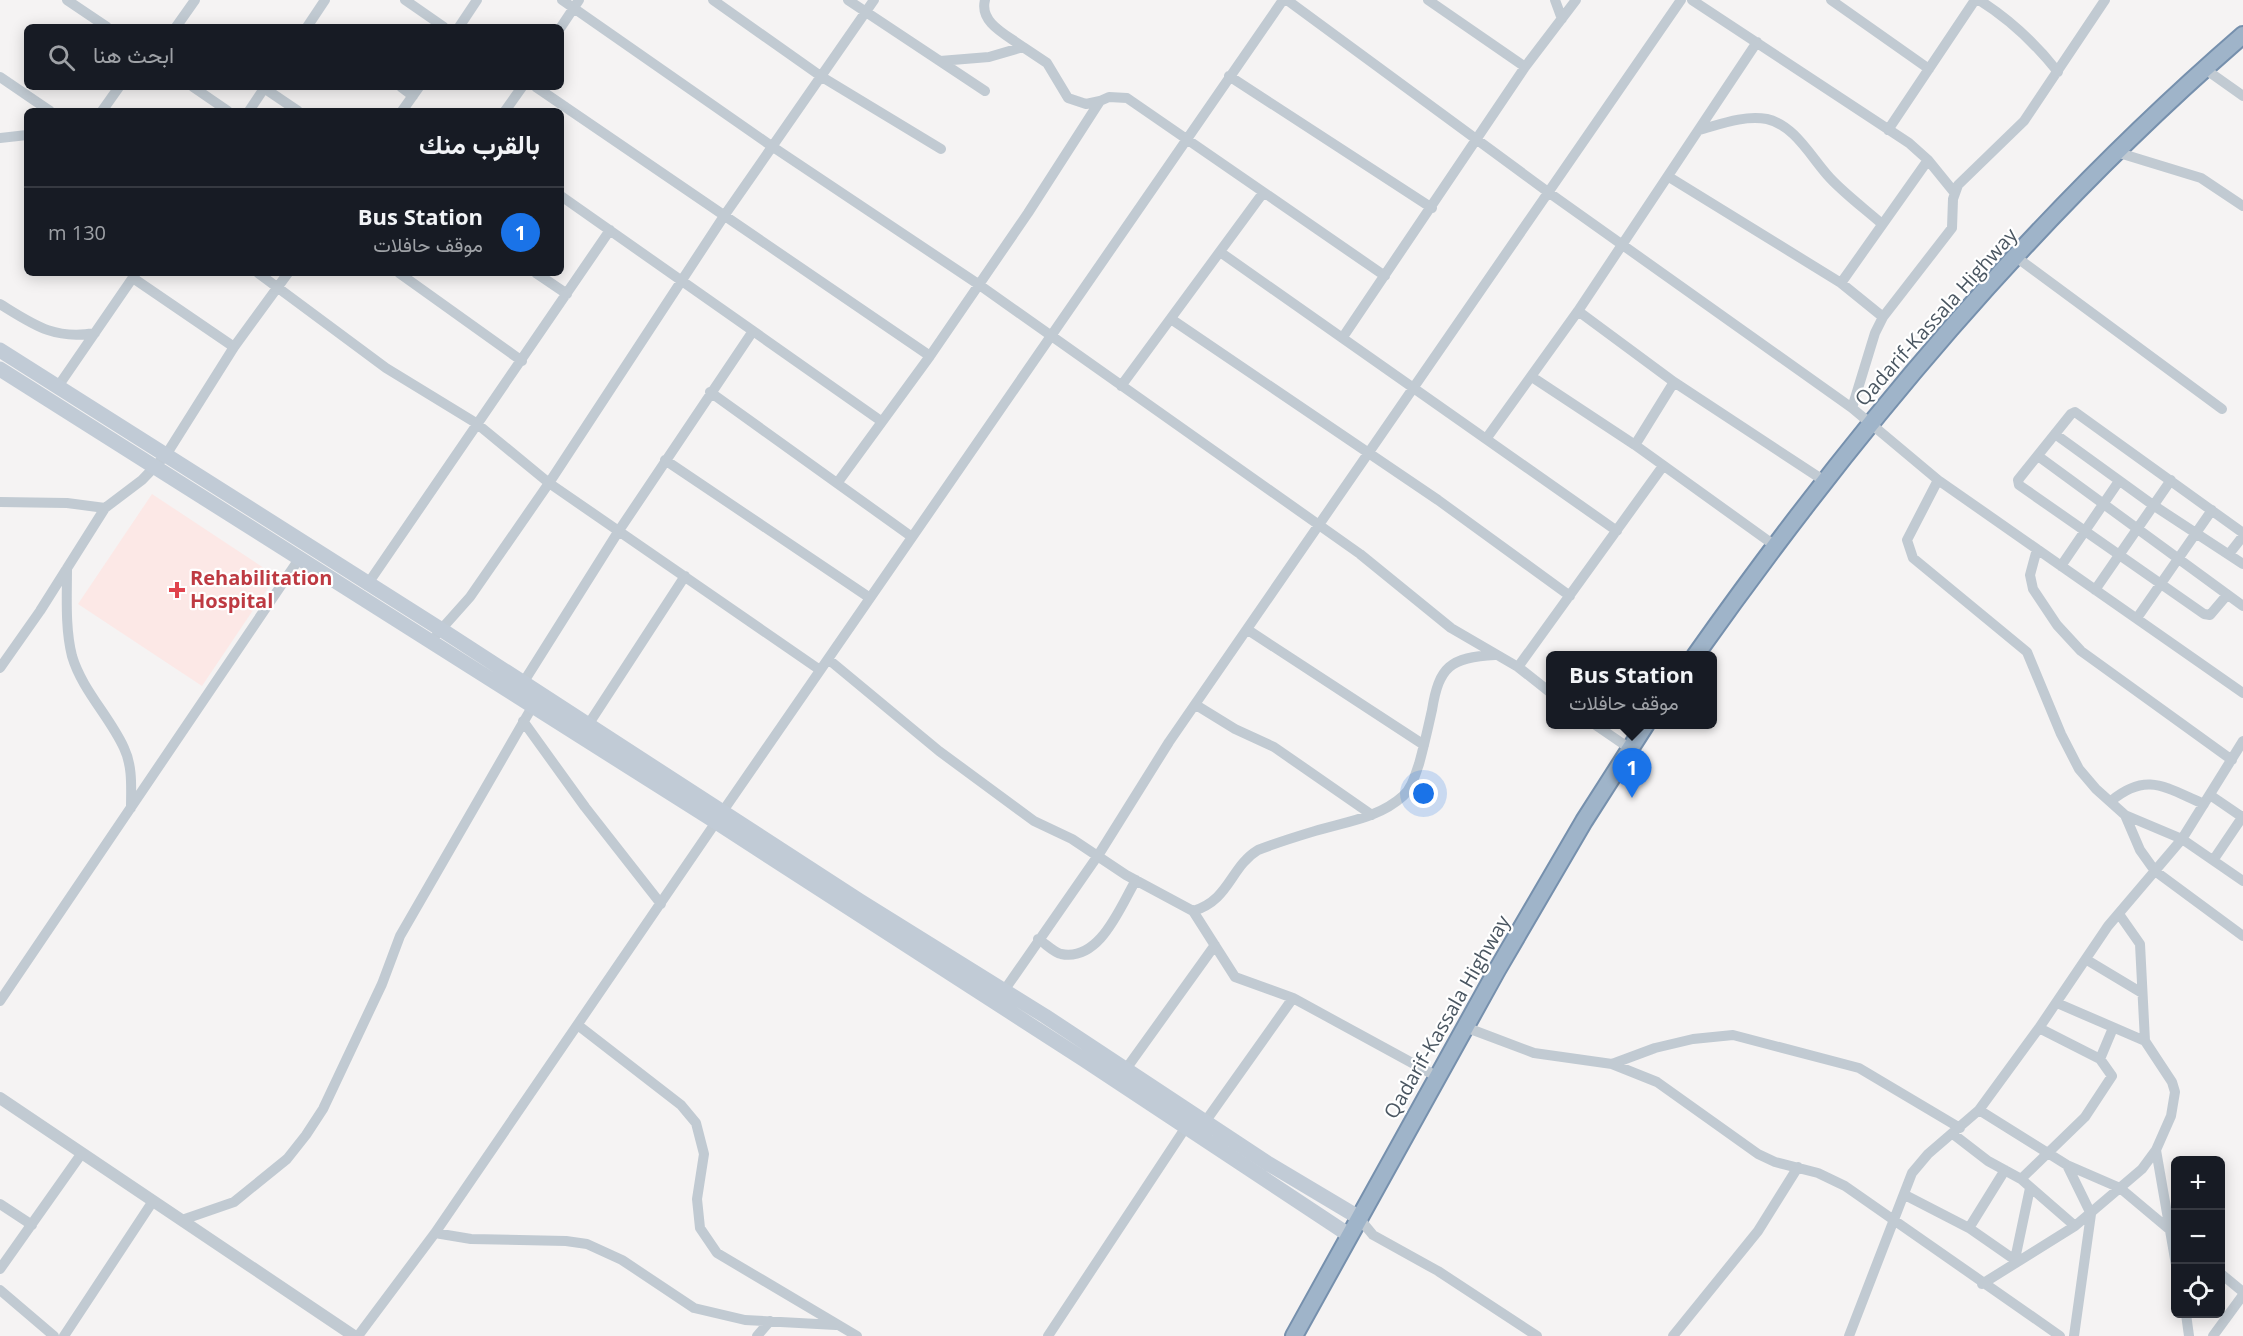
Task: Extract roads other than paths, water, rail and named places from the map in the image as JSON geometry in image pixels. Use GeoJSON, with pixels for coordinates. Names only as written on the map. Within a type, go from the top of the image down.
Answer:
{"type":"FeatureCollection","features":[{"type":"Feature","properties":{"kind":"highway","name":"Qadarif-Kassala Highway"},"geometry":{"type":"LineString","coordinates":[[1699,651],[1774,544],[1823,480],[1927,353],[2116,152],[2243,35]]}},
{"type":"Feature","properties":{"kind":"highway","name":"Qadarif-Kassala Highway"},"geometry":{"type":"LineString","coordinates":[[1294,1336],[1436,1076],[1629,748],[1642,729]]}},
{"type":"Feature","properties":{"kind":"main road"},"geometry":{"type":"LineString","coordinates":[[0,350],[59,385],[368,585],[442,630],[523,683],[536,700],[588,725],[719,816]]}},
{"type":"Feature","properties":{"kind":"main road"},"geometry":{"type":"LineString","coordinates":[[0,369],[430,640],[536,700],[1000,996],[1186,1127],[1348,1235]]}},
{"type":"Feature","properties":{"kind":"main road"},"geometry":{"type":"LineString","coordinates":[[1000,996],[1126,1069],[1204,1122],[1358,1217]]}},
{"type":"Feature","properties":{"kind":"street"},"geometry":{"type":"LineString","coordinates":[[68,0],[103,24]]}},
{"type":"Feature","properties":{"kind":"street"},"geometry":{"type":"LineString","coordinates":[[178,24],[195,0]]}},
{"type":"Feature","properties":{"kind":"street"},"geometry":{"type":"LineString","coordinates":[[310,24],[325,0]]}},
{"type":"Feature","properties":{"kind":"street"},"geometry":{"type":"LineString","coordinates":[[405,0],[440,24]]}},
{"type":"Feature","properties":{"kind":"street"},"geometry":{"type":"LineString","coordinates":[[461,24],[477,0]]}},
{"type":"Feature","properties":{"kind":"street"},"geometry":{"type":"LineString","coordinates":[[562,0],[576,4],[773,147],[978,284],[1320,524],[1434,616],[1518,667],[1546,689]]}},
{"type":"Feature","properties":{"kind":"street"},"geometry":{"type":"LineString","coordinates":[[713,0],[822,77],[941,149]]}},
{"type":"Feature","properties":{"kind":"street"},"geometry":{"type":"LineString","coordinates":[[848,0],[985,90]]}},
{"type":"Feature","properties":{"kind":"street"},"geometry":{"type":"LineString","coordinates":[[430,640],[442,630],[470,597],[549,483],[724,216],[874,0]]}},
{"type":"Feature","properties":{"kind":"street"},"geometry":{"type":"LineString","coordinates":[[985,0],[983,9],[988,20],[1047,63],[1068,98],[1086,104],[1109,97],[1127,98],[1385,276]]}},
{"type":"Feature","properties":{"kind":"street"},"geometry":{"type":"LineString","coordinates":[[0,1098],[356,1336],[435,1233],[579,1026],[719,816],[1186,137],[1285,0],[1548,192],[1852,408],[1938,480],[2243,693]]}},
{"type":"Feature","properties":{"kind":"street"},"geometry":{"type":"LineString","coordinates":[[1428,0],[1525,67]]}},
{"type":"Feature","properties":{"kind":"street"},"geometry":{"type":"LineString","coordinates":[[1555,0],[1562,19]]}},
{"type":"Feature","properties":{"kind":"street"},"geometry":{"type":"LineString","coordinates":[[1343,337],[1479,140],[1525,67],[1576,0]]}},
{"type":"Feature","properties":{"kind":"street"},"geometry":{"type":"LineString","coordinates":[[1000,996],[1099,854],[1169,742],[1681,0]]}},
{"type":"Feature","properties":{"kind":"street"},"geometry":{"type":"LineString","coordinates":[[1692,0],[1888,130],[1928,160],[1954,192]]}},
{"type":"Feature","properties":{"kind":"street"},"geometry":{"type":"LineString","coordinates":[[1831,0],[1929,69]]}},
{"type":"Feature","properties":{"kind":"street"},"geometry":{"type":"LineString","coordinates":[[1888,130],[1975,0]]}},
{"type":"Feature","properties":{"kind":"street"},"geometry":{"type":"LineString","coordinates":[[1979,0],[2006,17],[2035,43],[2058,72]]}},
{"type":"Feature","properties":{"kind":"street"},"geometry":{"type":"LineString","coordinates":[[1852,408],[1875,333],[1883,317],[1952,228],[1954,192],[1966,173],[2024,121],[2105,0]]}},
{"type":"Feature","properties":{"kind":"street"},"geometry":{"type":"LineString","coordinates":[[563,24],[576,4]]}},
{"type":"Feature","properties":{"kind":"street"},"geometry":{"type":"LineString","coordinates":[[1485,439],[1532,377],[1670,177],[1757,42]]}},
{"type":"Feature","properties":{"kind":"street"},"geometry":{"type":"LineString","coordinates":[[940,61],[989,57],[1023,47]]}},
{"type":"Feature","properties":{"kind":"street"},"geometry":{"type":"LineString","coordinates":[[2205,69],[2243,96]]}},
{"type":"Feature","properties":{"kind":"street"},"geometry":{"type":"LineString","coordinates":[[1229,76],[1432,208]]}},
{"type":"Feature","properties":{"kind":"street"},"geometry":{"type":"LineString","coordinates":[[0,77],[46,108]]}},
{"type":"Feature","properties":{"kind":"street"},"geometry":{"type":"LineString","coordinates":[[104,108],[116,90]]}},
{"type":"Feature","properties":{"kind":"street"},"geometry":{"type":"LineString","coordinates":[[197,90],[224,108]]}},
{"type":"Feature","properties":{"kind":"street"},"geometry":{"type":"LineString","coordinates":[[251,108],[264,90]]}},
{"type":"Feature","properties":{"kind":"street"},"geometry":{"type":"LineString","coordinates":[[268,90],[294,108]]}},
{"type":"Feature","properties":{"kind":"street"},"geometry":{"type":"LineString","coordinates":[[507,108],[520,90]]}},
{"type":"Feature","properties":{"kind":"street"},"geometry":{"type":"LineString","coordinates":[[540,90],[930,356]]}},
{"type":"Feature","properties":{"kind":"street"},"geometry":{"type":"LineString","coordinates":[[404,108],[416,91]]}},
{"type":"Feature","properties":{"kind":"street"},"geometry":{"type":"LineString","coordinates":[[838,482],[930,356],[1028,213],[1100,101]]}},
{"type":"Feature","properties":{"kind":"street"},"geometry":{"type":"LineString","coordinates":[[1700,130],[1740,119],[1756,118],[1776,122],[1795,136],[1842,190],[1882,224]]}},
{"type":"Feature","properties":{"kind":"street"},"geometry":{"type":"LineString","coordinates":[[0,138],[24,135]]}},
{"type":"Feature","properties":{"kind":"street"},"geometry":{"type":"LineString","coordinates":[[2116,152],[2201,178],[2243,206]]}},
{"type":"Feature","properties":{"kind":"street"},"geometry":{"type":"LineString","coordinates":[[1841,283],[1928,160]]}},
{"type":"Feature","properties":{"kind":"street"},"geometry":{"type":"LineString","coordinates":[[1670,177],[1841,283],[1883,317]]}},
{"type":"Feature","properties":{"kind":"street"},"geometry":{"type":"LineString","coordinates":[[1121,386],[1263,193]]}},
{"type":"Feature","properties":{"kind":"street"},"geometry":{"type":"LineString","coordinates":[[564,198],[881,421]]}},
{"type":"Feature","properties":{"kind":"street"},"geometry":{"type":"LineString","coordinates":[[368,585],[476,423],[522,361],[610,230]]}},
{"type":"Feature","properties":{"kind":"street"},"geometry":{"type":"LineString","coordinates":[[1220,252],[1617,531]]}},
{"type":"Feature","properties":{"kind":"street"},"geometry":{"type":"LineString","coordinates":[[2016,257],[2222,409]]}},
{"type":"Feature","properties":{"kind":"street"},"geometry":{"type":"LineString","coordinates":[[59,385],[134,276],[234,347]]}},
{"type":"Feature","properties":{"kind":"street"},"geometry":{"type":"LineString","coordinates":[[262,276],[386,368],[476,423],[549,483],[618,532],[820,670]]}},
{"type":"Feature","properties":{"kind":"street"},"geometry":{"type":"LineString","coordinates":[[0,668],[105,508],[156,467],[166,455],[234,347],[286,276]]}},
{"type":"Feature","properties":{"kind":"street"},"geometry":{"type":"LineString","coordinates":[[403,276],[522,361]]}},
{"type":"Feature","properties":{"kind":"street"},"geometry":{"type":"LineString","coordinates":[[540,276],[567,294]]}},
{"type":"Feature","properties":{"kind":"street"},"geometry":{"type":"LineString","coordinates":[[0,304],[57,335],[77,336],[95,333]]}},
{"type":"Feature","properties":{"kind":"street"},"geometry":{"type":"LineString","coordinates":[[1578,311],[1674,381],[1823,480]]}},
{"type":"Feature","properties":{"kind":"street"},"geometry":{"type":"LineString","coordinates":[[1171,319],[1504,546],[1570,596]]}},
{"type":"Feature","properties":{"kind":"street"},"geometry":{"type":"LineString","coordinates":[[523,683],[665,460],[753,331]]}},
{"type":"Feature","properties":{"kind":"street"},"geometry":{"type":"LineString","coordinates":[[1532,377],[1635,445],[1774,544]]}},
{"type":"Feature","properties":{"kind":"street"},"geometry":{"type":"LineString","coordinates":[[1635,445],[1674,381]]}},
{"type":"Feature","properties":{"kind":"street"},"geometry":{"type":"LineString","coordinates":[[710,392],[912,537]]}},
{"type":"Feature","properties":{"kind":"street"},"geometry":{"type":"LineString","coordinates":[[2227,595],[2215,611],[2210,615],[2204,614],[2019,485],[2018,480],[2071,414],[2079,413],[2243,535],[2229,554]]}},
{"type":"Feature","properties":{"kind":"street"},"geometry":{"type":"LineString","coordinates":[[2055,434],[2153,506],[2243,564]]}},
{"type":"Feature","properties":{"kind":"street"},"geometry":{"type":"LineString","coordinates":[[2038,456],[2243,606]]}},
{"type":"Feature","properties":{"kind":"street"},"geometry":{"type":"LineString","coordinates":[[665,460],[870,598]]}},
{"type":"Feature","properties":{"kind":"street"},"geometry":{"type":"LineString","coordinates":[[1518,667],[1663,466]]}},
{"type":"Feature","properties":{"kind":"street"},"geometry":{"type":"LineString","coordinates":[[1938,480],[1907,540],[1912,558],[2027,652],[2068,751],[2096,789],[2126,815],[2182,839],[2243,881]]}},
{"type":"Feature","properties":{"kind":"street"},"geometry":{"type":"LineString","coordinates":[[2095,590],[2171,480]]}},
{"type":"Feature","properties":{"kind":"street"},"geometry":{"type":"LineString","coordinates":[[2061,566],[2119,481]]}},
{"type":"Feature","properties":{"kind":"street"},"geometry":{"type":"LineString","coordinates":[[0,502],[67,503],[105,508]]}},
{"type":"Feature","properties":{"kind":"street"},"geometry":{"type":"LineString","coordinates":[[2137,618],[2194,532],[2212,510]]}},
{"type":"Feature","properties":{"kind":"street"},"geometry":{"type":"LineString","coordinates":[[2037,549],[2030,575],[2032,589],[2057,625],[2081,651],[2232,760]]}},
{"type":"Feature","properties":{"kind":"street"},"geometry":{"type":"LineString","coordinates":[[0,1001],[299,559]]}},
{"type":"Feature","properties":{"kind":"street"},"geometry":{"type":"LineString","coordinates":[[67,568],[67,615],[73,656],[101,713],[124,748],[131,771],[131,808]]}},
{"type":"Feature","properties":{"kind":"street"},"geometry":{"type":"LineString","coordinates":[[588,725],[685,576]]}},
{"type":"Feature","properties":{"kind":"street"},"geometry":{"type":"LineString","coordinates":[[1248,630],[1424,745]]}},
{"type":"Feature","properties":{"kind":"street"},"geometry":{"type":"LineString","coordinates":[[1193,911],[1216,900],[1248,859],[1258,850],[1372,815],[1393,805],[1406,794],[1413,782],[1424,745],[1434,690],[1439,677],[1448,667],[1462,660],[1495,654]]}},
{"type":"Feature","properties":{"kind":"street"},"geometry":{"type":"LineString","coordinates":[[828,659],[939,751],[1034,821],[1099,854],[1136,880],[1193,911],[1235,977],[1293,998],[1436,1076]]}},
{"type":"Feature","properties":{"kind":"street"},"geometry":{"type":"LineString","coordinates":[[182,1220],[234,1202],[287,1159],[306,1135],[323,1109],[382,984],[400,936],[536,700]]}},
{"type":"Feature","properties":{"kind":"street"},"geometry":{"type":"LineString","coordinates":[[1196,705],[1235,729],[1274,747],[1318,780],[1372,815]]}},
{"type":"Feature","properties":{"kind":"street"},"geometry":{"type":"LineString","coordinates":[[523,721],[585,807],[661,904]]}},
{"type":"Feature","properties":{"kind":"street"},"geometry":{"type":"LineString","coordinates":[[1600,729],[1629,748]]}},
{"type":"Feature","properties":{"kind":"street"},"geometry":{"type":"LineString","coordinates":[[1849,1336],[1912,1173],[1928,1154],[1979,1110],[2040,1028],[2108,926],[2182,839],[2242,744]]}},
{"type":"Feature","properties":{"kind":"street"},"geometry":{"type":"LineString","coordinates":[[2111,801],[2135,785],[2155,784],[2207,799],[2242,816],[2214,859]]}},
{"type":"Feature","properties":{"kind":"street"},"geometry":{"type":"LineString","coordinates":[[2126,815],[2140,850],[2155,871],[2243,936]]}},
{"type":"Feature","properties":{"kind":"street"},"geometry":{"type":"LineString","coordinates":[[1038,939],[1059,954],[1077,954],[1091,948],[1102,936],[1136,880]]}},
{"type":"Feature","properties":{"kind":"street"},"geometry":{"type":"LineString","coordinates":[[1982,1284],[2014,1262],[2076,1226],[2142,1169],[2156,1150],[2171,1116],[2175,1092],[2172,1082],[2145,1041],[2140,944],[2119,914]]}},
{"type":"Feature","properties":{"kind":"street"},"geometry":{"type":"LineString","coordinates":[[1126,1069],[1215,945]]}},
{"type":"Feature","properties":{"kind":"street"},"geometry":{"type":"LineString","coordinates":[[2087,960],[2142,993]]}},
{"type":"Feature","properties":{"kind":"street"},"geometry":{"type":"LineString","coordinates":[[1204,1122],[1293,998]]}},
{"type":"Feature","properties":{"kind":"street"},"geometry":{"type":"LineString","coordinates":[[2057,1003],[2145,1041]]}},
{"type":"Feature","properties":{"kind":"street"},"geometry":{"type":"LineString","coordinates":[[579,1026],[681,1105],[696,1123],[704,1154],[698,1199],[699,1228],[717,1253],[857,1336]]}},
{"type":"Feature","properties":{"kind":"street"},"geometry":{"type":"LineString","coordinates":[[1465,1027],[1534,1053],[1612,1064],[1657,1082],[1758,1154],[1775,1162],[1818,1173],[1845,1186],[1982,1284],[2060,1336]]}},
{"type":"Feature","properties":{"kind":"street"},"geometry":{"type":"LineString","coordinates":[[2021,1179],[2085,1117],[2112,1076],[2100,1059],[2040,1028]]}},
{"type":"Feature","properties":{"kind":"street"},"geometry":{"type":"LineString","coordinates":[[2100,1059],[2113,1028]]}},
{"type":"Feature","properties":{"kind":"street"},"geometry":{"type":"LineString","coordinates":[[1612,1064],[1655,1048],[1694,1039],[1732,1035],[1859,1068],[1956,1131],[2005,1170],[2021,1179],[2076,1226]]}},
{"type":"Feature","properties":{"kind":"street"},"geometry":{"type":"LineString","coordinates":[[1979,1110],[2067,1165],[2120,1188],[2171,1232]]}},
{"type":"Feature","properties":{"kind":"street"},"geometry":{"type":"LineString","coordinates":[[1048,1336],[1186,1127]]}},
{"type":"Feature","properties":{"kind":"street"},"geometry":{"type":"LineString","coordinates":[[2156,1150],[2171,1232]]}},
{"type":"Feature","properties":{"kind":"street"},"geometry":{"type":"LineString","coordinates":[[0,1269],[82,1152]]}},
{"type":"Feature","properties":{"kind":"street"},"geometry":{"type":"LineString","coordinates":[[2067,1165],[2091,1214],[2074,1336]]}},
{"type":"Feature","properties":{"kind":"street"},"geometry":{"type":"LineString","coordinates":[[1673,1336],[1758,1230],[1798,1167]]}},
{"type":"Feature","properties":{"kind":"street"},"geometry":{"type":"LineString","coordinates":[[1969,1228],[2005,1170]]}},
{"type":"Feature","properties":{"kind":"street"},"geometry":{"type":"LineString","coordinates":[[2014,1262],[2030,1188]]}},
{"type":"Feature","properties":{"kind":"street"},"geometry":{"type":"LineString","coordinates":[[1905,1195],[1969,1228],[2014,1262]]}},
{"type":"Feature","properties":{"kind":"street"},"geometry":{"type":"LineString","coordinates":[[64,1336],[153,1200]]}},
{"type":"Feature","properties":{"kind":"street"},"geometry":{"type":"LineString","coordinates":[[0,1204],[32,1225]]}},
{"type":"Feature","properties":{"kind":"street"},"geometry":{"type":"LineString","coordinates":[[1358,1217],[1373,1235],[1438,1271],[1537,1336]]}},
{"type":"Feature","properties":{"kind":"street"},"geometry":{"type":"LineString","coordinates":[[435,1233],[471,1239],[566,1241],[587,1244],[622,1260],[694,1308],[744,1320],[839,1325]]}},
{"type":"Feature","properties":{"kind":"street"},"geometry":{"type":"LineString","coordinates":[[1348,1235],[1373,1235]]}},
{"type":"Feature","properties":{"kind":"street"},"geometry":{"type":"LineString","coordinates":[[2214,1336],[2243,1294],[2225,1278]]}},
{"type":"Feature","properties":{"kind":"street"},"geometry":{"type":"LineString","coordinates":[[0,1290],[54,1336]]}},
{"type":"Feature","properties":{"kind":"street"},"geometry":{"type":"LineString","coordinates":[[2187,1318],[2189,1336]]}},
{"type":"Feature","properties":{"kind":"street"},"geometry":{"type":"LineString","coordinates":[[757,1336],[770,1321]]}},
{"type":"Feature","properties":{"kind":"place","name":"Rehabilitation Hospital"},"geometry":{"type":"Point","coordinates":[177,590]}},
{"type":"Feature","properties":{"kind":"place","name":"Bus Station"},"geometry":{"type":"Point","coordinates":[1632,798]}}]}
